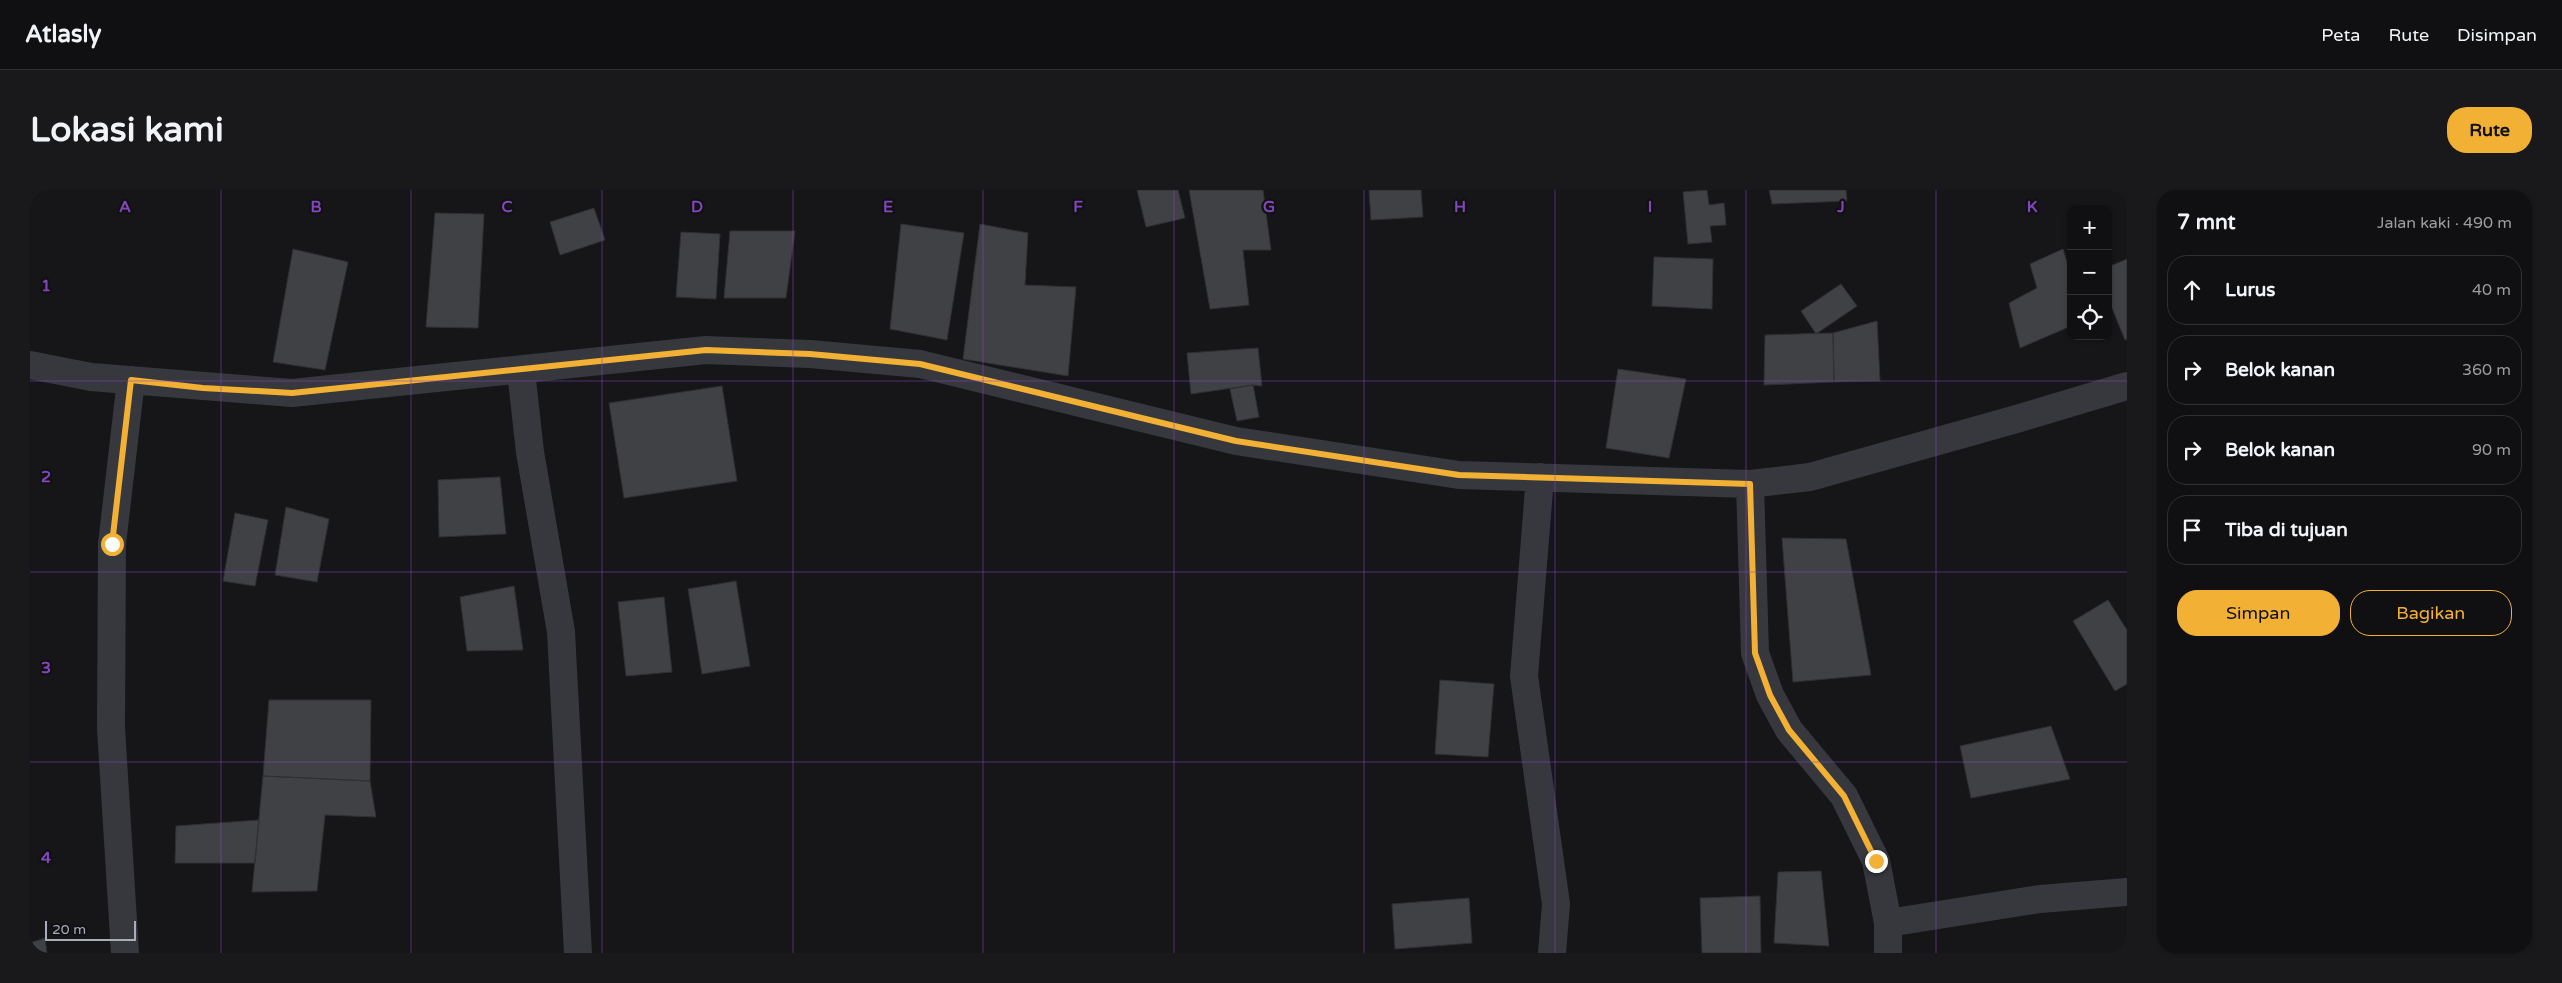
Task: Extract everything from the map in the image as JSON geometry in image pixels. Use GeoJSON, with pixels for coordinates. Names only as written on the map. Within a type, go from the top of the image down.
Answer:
{"type":"FeatureCollection","features":[{"type":"Feature","properties":{"kind":"street"},"geometry":{"type":"LineString","coordinates":[[30,365],[91,377],[203,388],[292,393],[521,371],[706,350],[810,354],[920,364],[1236,441],[1459,475],[1750,484],[1810,476],[2013,420],[2127,386]]}},
{"type":"Feature","properties":{"kind":"street"},"geometry":{"type":"LineString","coordinates":[[521,371],[530,452],[561,632],[578,953]]}},
{"type":"Feature","properties":{"kind":"street"},"geometry":{"type":"LineString","coordinates":[[126,953],[111,728],[112,544],[131,380]]}},
{"type":"Feature","properties":{"kind":"street"},"geometry":{"type":"LineString","coordinates":[[1540,477],[1524,676],[1556,904],[1552,953]]}},
{"type":"Feature","properties":{"kind":"street"},"geometry":{"type":"LineString","coordinates":[[1750,484],[1755,653],[1770,695],[1789,730],[1844,796],[1876,861],[1888,923],[1888,953]]}},
{"type":"Feature","properties":{"kind":"street"},"geometry":{"type":"LineString","coordinates":[[1888,923],[2040,899],[2127,892]]}},
{"type":"Feature","properties":{"kind":"building"},"geometry":{"type":"Polygon","coordinates":[[[1137,190],[1178,190],[1185,218],[1146,227],[1137,190]]]}},
{"type":"Feature","properties":{"kind":"building"},"geometry":{"type":"Polygon","coordinates":[[[1189,190],[1263,190],[1271,250],[1243,250],[1249,305],[1210,309],[1189,190]]]}},
{"type":"Feature","properties":{"kind":"building"},"geometry":{"type":"Polygon","coordinates":[[[1369,190],[1421,190],[1423,217],[1371,220],[1369,190]]]}},
{"type":"Feature","properties":{"kind":"building"},"geometry":{"type":"Polygon","coordinates":[[[1707,190],[1709,205],[1724,203],[1726,225],[1710,226],[1712,242],[1688,244],[1683,192],[1707,190]]]}},
{"type":"Feature","properties":{"kind":"building"},"geometry":{"type":"Polygon","coordinates":[[[1769,190],[1846,190],[1847,201],[1772,204],[1769,190]]]}},
{"type":"Feature","properties":{"kind":"building"},"geometry":{"type":"Polygon","coordinates":[[[594,208],[605,240],[560,255],[550,222],[594,208]]]}},
{"type":"Feature","properties":{"kind":"building"},"geometry":{"type":"Polygon","coordinates":[[[435,213],[484,214],[478,328],[426,327],[435,213]]]}},
{"type":"Feature","properties":{"kind":"building"},"geometry":{"type":"Polygon","coordinates":[[[901,224],[964,233],[947,340],[890,329],[901,224]]]}},
{"type":"Feature","properties":{"kind":"building"},"geometry":{"type":"Polygon","coordinates":[[[980,224],[1028,233],[1025,285],[1076,287],[1068,376],[963,359],[980,224]]]}},
{"type":"Feature","properties":{"kind":"building"},"geometry":{"type":"Polygon","coordinates":[[[730,231],[795,231],[786,298],[724,298],[730,231]]]}},
{"type":"Feature","properties":{"kind":"building"},"geometry":{"type":"Polygon","coordinates":[[[681,232],[720,234],[716,299],[676,297],[681,232]]]}},
{"type":"Feature","properties":{"kind":"building"},"geometry":{"type":"Polygon","coordinates":[[[293,249],[348,262],[325,370],[273,362],[293,249]]]}},
{"type":"Feature","properties":{"kind":"building"},"geometry":{"type":"Polygon","coordinates":[[[2063,249],[2067,262],[2067,328],[2020,348],[2009,303],[2037,288],[2030,264],[2063,249]]]}},
{"type":"Feature","properties":{"kind":"building"},"geometry":{"type":"Polygon","coordinates":[[[1654,257],[1713,259],[1712,309],[1652,306],[1654,257]]]}},
{"type":"Feature","properties":{"kind":"building"},"geometry":{"type":"Polygon","coordinates":[[[2127,259],[2127,339],[2125,340],[2112,308],[2112,265],[2127,259]]]}},
{"type":"Feature","properties":{"kind":"building"},"geometry":{"type":"Polygon","coordinates":[[[1841,284],[1857,306],[1816,334],[1801,311],[1841,284]]]}},
{"type":"Feature","properties":{"kind":"building"},"geometry":{"type":"Polygon","coordinates":[[[1877,321],[1880,381],[1834,382],[1833,333],[1877,321]]]}},
{"type":"Feature","properties":{"kind":"building"},"geometry":{"type":"Polygon","coordinates":[[[1833,333],[1834,382],[1764,385],[1765,335],[1833,333]]]}},
{"type":"Feature","properties":{"kind":"building"},"geometry":{"type":"Polygon","coordinates":[[[1258,348],[1262,386],[1253,385],[1191,394],[1187,353],[1258,348]]]}},
{"type":"Feature","properties":{"kind":"building"},"geometry":{"type":"Polygon","coordinates":[[[1618,369],[1686,379],[1669,458],[1606,448],[1618,369]]]}},
{"type":"Feature","properties":{"kind":"building"},"geometry":{"type":"Polygon","coordinates":[[[1253,385],[1259,417],[1237,421],[1230,389],[1253,385]]]}},
{"type":"Feature","properties":{"kind":"building"},"geometry":{"type":"Polygon","coordinates":[[[722,386],[737,481],[624,498],[609,403],[722,386]]]}},
{"type":"Feature","properties":{"kind":"building"},"geometry":{"type":"Polygon","coordinates":[[[500,477],[506,534],[439,537],[438,480],[500,477]]]}},
{"type":"Feature","properties":{"kind":"building"},"geometry":{"type":"Polygon","coordinates":[[[286,507],[329,519],[317,582],[275,575],[286,507]]]}},
{"type":"Feature","properties":{"kind":"building"},"geometry":{"type":"Polygon","coordinates":[[[235,513],[268,520],[255,586],[223,581],[235,513]]]}},
{"type":"Feature","properties":{"kind":"building"},"geometry":{"type":"Polygon","coordinates":[[[1782,538],[1846,539],[1871,675],[1793,682],[1782,538]]]}},
{"type":"Feature","properties":{"kind":"building"},"geometry":{"type":"Polygon","coordinates":[[[736,581],[750,666],[702,674],[688,589],[736,581]]]}},
{"type":"Feature","properties":{"kind":"building"},"geometry":{"type":"Polygon","coordinates":[[[514,586],[523,650],[467,651],[460,597],[514,586]]]}},
{"type":"Feature","properties":{"kind":"building"},"geometry":{"type":"Polygon","coordinates":[[[664,597],[672,672],[626,676],[618,602],[664,597]]]}},
{"type":"Feature","properties":{"kind":"building"},"geometry":{"type":"Polygon","coordinates":[[[2108,600],[2127,630],[2127,684],[2115,691],[2073,621],[2108,600]]]}},
{"type":"Feature","properties":{"kind":"building"},"geometry":{"type":"Polygon","coordinates":[[[1440,680],[1494,684],[1488,757],[1435,754],[1440,680]]]}},
{"type":"Feature","properties":{"kind":"building"},"geometry":{"type":"Polygon","coordinates":[[[269,700],[371,700],[370,781],[263,776],[269,700]]]}},
{"type":"Feature","properties":{"kind":"building"},"geometry":{"type":"Polygon","coordinates":[[[2051,726],[2070,779],[1971,798],[1960,746],[2051,726]]]}},
{"type":"Feature","properties":{"kind":"building"},"geometry":{"type":"Polygon","coordinates":[[[263,776],[370,781],[376,817],[325,815],[317,891],[252,892],[263,776]]]}},
{"type":"Feature","properties":{"kind":"building"},"geometry":{"type":"Polygon","coordinates":[[[259,820],[255,863],[175,863],[176,826],[259,820]]]}},
{"type":"Feature","properties":{"kind":"building"},"geometry":{"type":"Polygon","coordinates":[[[1821,871],[1829,946],[1774,943],[1778,872],[1821,871]]]}},
{"type":"Feature","properties":{"kind":"building"},"geometry":{"type":"Polygon","coordinates":[[[1760,896],[1761,953],[1702,953],[1700,898],[1760,896]]]}},
{"type":"Feature","properties":{"kind":"building"},"geometry":{"type":"Polygon","coordinates":[[[1469,898],[1472,943],[1395,949],[1392,904],[1469,898]]]}},
{"type":"Feature","properties":{"kind":"building"},"geometry":{"type":"Polygon","coordinates":[[[45,938],[47,953],[30,953],[30,943],[45,938]]]}},
{"type":"Feature","properties":{"kind":"route"},"geometry":{"type":"LineString","coordinates":[[112,544],[131,380],[203,388],[292,393],[521,371],[706,350],[810,354],[920,364],[1236,441],[1459,475],[1750,484],[1755,653],[1770,695],[1789,730],[1815,758],[1844,796],[1876,861]]}}]}
